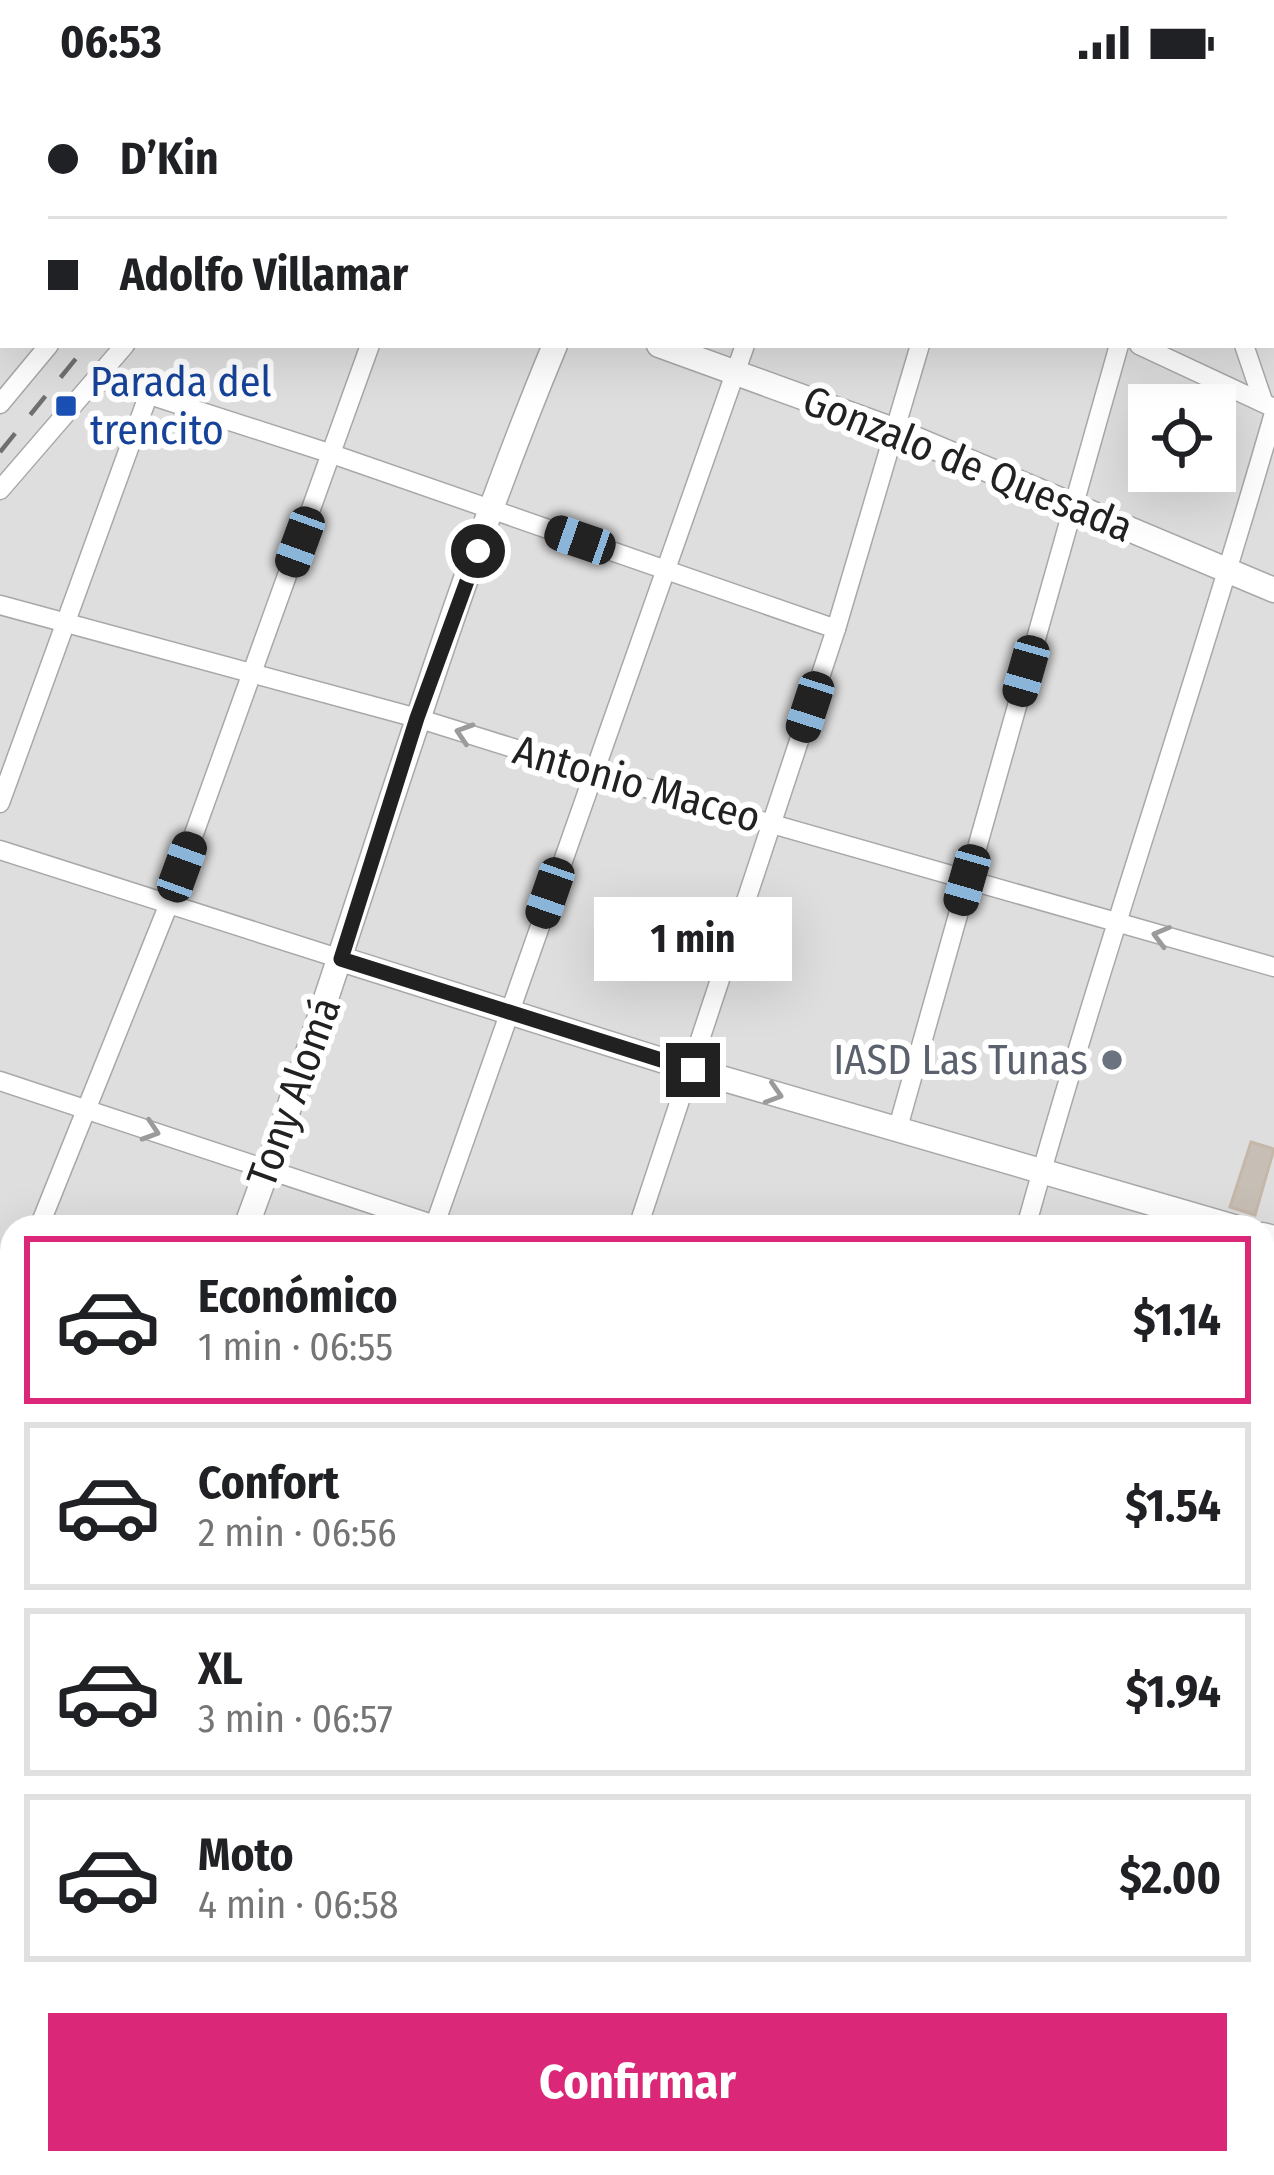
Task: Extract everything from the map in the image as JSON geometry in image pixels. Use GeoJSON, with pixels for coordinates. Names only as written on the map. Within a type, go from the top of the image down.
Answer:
{"type":"FeatureCollection","features":[{"type":"Feature","properties":{"kind":"street"},"geometry":{"type":"LineString","coordinates":[[0,404],[47,348]]}},
{"type":"Feature","properties":{"kind":"street"},"geometry":{"type":"LineString","coordinates":[[0,490],[122,348]]}},
{"type":"Feature","properties":{"kind":"street"},"geometry":{"type":"LineString","coordinates":[[44,1215],[168,906],[369,348]]}},
{"type":"Feature","properties":{"kind":"street","name":"Tony Alomá"},"geometry":{"type":"LineString","coordinates":[[250,1215],[341,959],[417,718],[515,442],[554,348]]}},
{"type":"Feature","properties":{"kind":"street","name":"Gonzalo de Quesada"},"geometry":{"type":"LineString","coordinates":[[666,348],[896,431],[1274,590]]}},
{"type":"Feature","properties":{"kind":"street"},"geometry":{"type":"LineString","coordinates":[[440,1215],[745,348]]}},
{"type":"Feature","properties":{"kind":"street"},"geometry":{"type":"LineString","coordinates":[[642,1215],[836,629],[919,348]]}},
{"type":"Feature","properties":{"kind":"street"},"geometry":{"type":"LineString","coordinates":[[898,1131],[1118,348]]}},
{"type":"Feature","properties":{"kind":"street"},"geometry":{"type":"LineString","coordinates":[[1145,348],[1270,408]]}},
{"type":"Feature","properties":{"kind":"street"},"geometry":{"type":"LineString","coordinates":[[1029,1215],[1115,924],[1229,570],[1270,408],[1245,348]]}},
{"type":"Feature","properties":{"kind":"street"},"geometry":{"type":"LineString","coordinates":[[97,378],[332,454],[836,629]]}},
{"type":"Feature","properties":{"kind":"street"},"geometry":{"type":"LineString","coordinates":[[0,803],[148,396]]}},
{"type":"Feature","properties":{"kind":"street","name":"Antonio Maceo"},"geometry":{"type":"LineString","coordinates":[[0,605],[417,718],[592,773],[1274,967]]}},
{"type":"Feature","properties":{"kind":"street"},"geometry":{"type":"LineString","coordinates":[[0,850],[693,1070],[1191,1215]]}},
{"type":"Feature","properties":{"kind":"street"},"geometry":{"type":"LineString","coordinates":[[0,1081],[403,1215]]}},
{"type":"Feature","properties":{"kind":"shaded area"},"geometry":{"type":"Polygon","coordinates":[[[0,348],[1274,348],[1274,1215],[0,1215],[0,348]]]}},
{"type":"Feature","properties":{"kind":"building"},"geometry":{"type":"Polygon","coordinates":[[[1251,1142],[1274,1149],[1255,1215],[1230,1207],[1251,1142]]]}},
{"type":"Feature","properties":{"kind":"railway"},"geometry":{"type":"LineString","coordinates":[[0,452],[85,348]]}},
{"type":"Feature","properties":{"kind":"place","name":"Parada del trencito"},"geometry":{"type":"Point","coordinates":[66,406]}},
{"type":"Feature","properties":{"kind":"place","name":"IASD Las Tunas"},"geometry":{"type":"Point","coordinates":[1112,1060]}},
{"type":"Feature","properties":{"kind":"route"},"geometry":{"type":"LineString","coordinates":[[478,551],[417,718],[341,959],[693,1070]]}}]}
